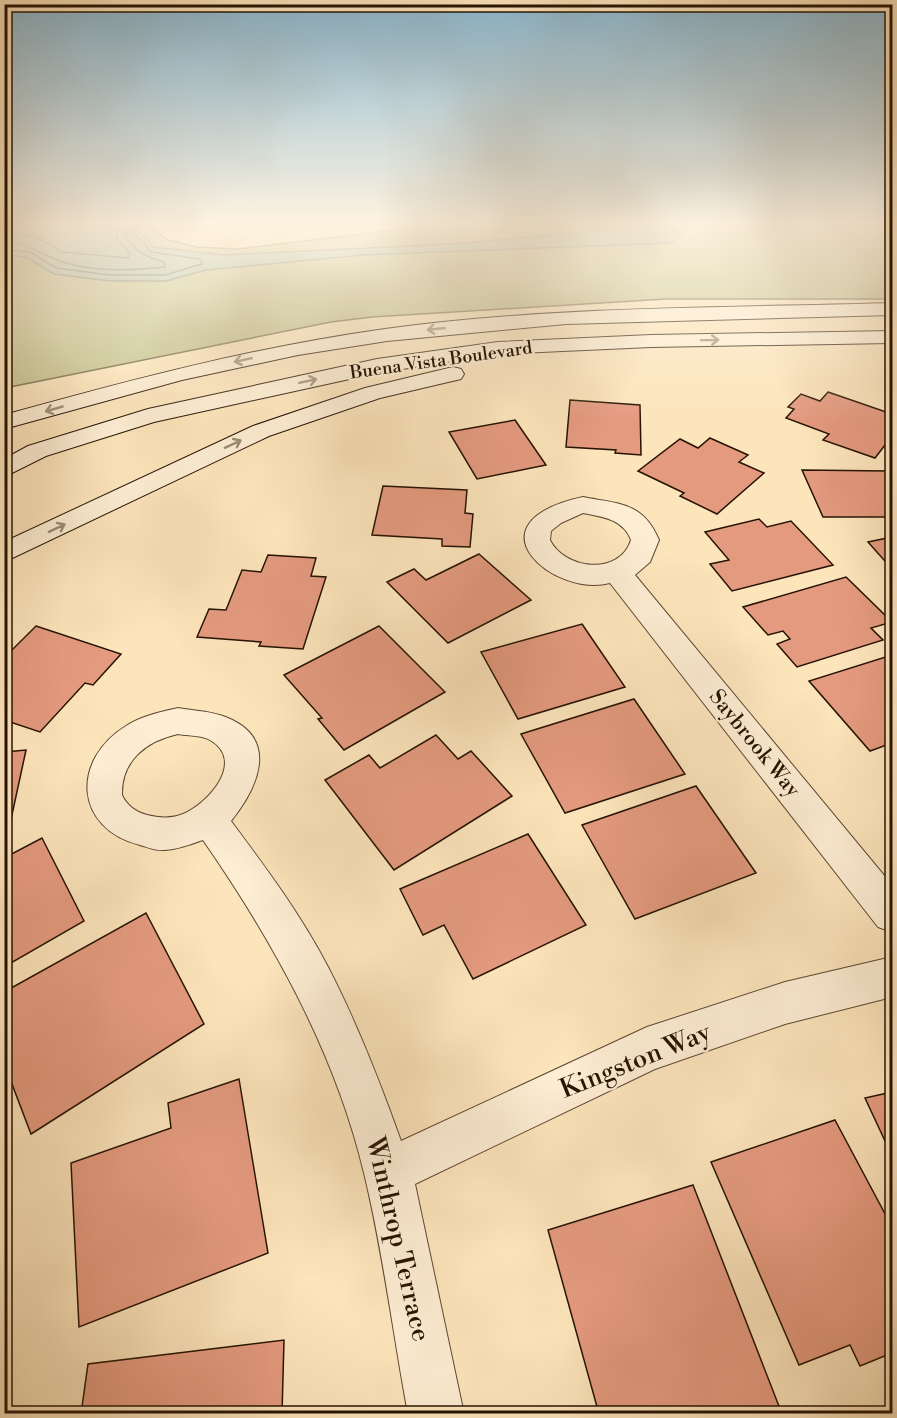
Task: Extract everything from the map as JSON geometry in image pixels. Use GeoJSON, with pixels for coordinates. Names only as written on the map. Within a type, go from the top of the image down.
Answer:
{"type":"FeatureCollection","features":[{"type":"Feature","properties":{"kind":"main road","name":"Buena Vista Boulevard"},"geometry":{"type":"LineString","coordinates":[[4,422],[179,374],[298,349],[387,335],[589,317],[892,309]]}},
{"type":"Feature","properties":{"kind":"main road","name":"Buena Vista Boulevard"},"geometry":{"type":"LineString","coordinates":[[4,470],[37,451],[148,416],[376,366],[498,348],[651,341],[892,338]]}},
{"type":"Feature","properties":{"kind":"main road"},"geometry":{"type":"LineString","coordinates":[[4,553],[261,431],[373,393],[490,366],[651,341]]}},
{"type":"Feature","properties":{"kind":"main road","name":"Saybrook Way"},"geometry":{"type":"LineString","coordinates":[[617,572],[892,914]]}},
{"type":"Feature","properties":{"kind":"main road","name":"Winthrop Terrace"},"geometry":{"type":"LineString","coordinates":[[209,819],[264,896],[313,981],[356,1079],[388,1172],[436,1413]]}},
{"type":"Feature","properties":{"kind":"main road","name":"Kingston Way"},"geometry":{"type":"LineString","coordinates":[[388,1172],[647,1049],[785,1003],[892,978]]}},
{"type":"Feature","properties":{"kind":"shaded area"},"geometry":{"type":"Polygon","coordinates":[[[4,289],[892,289],[892,299],[666,299],[372,317],[331,322],[5,388],[4,289]]]}},
{"type":"Feature","properties":{"kind":"building"},"geometry":{"type":"Polygon","coordinates":[[[828,392],[892,414],[892,436],[875,458],[823,440],[829,434],[786,418],[794,409],[788,407],[801,394],[820,401],[828,392]]]}},
{"type":"Feature","properties":{"kind":"building"},"geometry":{"type":"Polygon","coordinates":[[[570,400],[640,405],[641,455],[615,453],[616,450],[566,447],[570,400]]]}},
{"type":"Feature","properties":{"kind":"building"},"geometry":{"type":"Polygon","coordinates":[[[515,420],[546,465],[477,479],[449,432],[515,420]]]}},
{"type":"Feature","properties":{"kind":"building"},"geometry":{"type":"Polygon","coordinates":[[[710,438],[748,455],[739,462],[764,473],[717,514],[680,496],[684,493],[638,471],[680,439],[698,448],[710,438]]]}},
{"type":"Feature","properties":{"kind":"building"},"geometry":{"type":"Polygon","coordinates":[[[802,470],[889,471],[892,478],[892,517],[823,517],[802,470]]]}},
{"type":"Feature","properties":{"kind":"building"},"geometry":{"type":"Polygon","coordinates":[[[383,486],[467,490],[465,513],[473,514],[470,547],[442,546],[442,539],[372,535],[383,486]]]}},
{"type":"Feature","properties":{"kind":"building"},"geometry":{"type":"Polygon","coordinates":[[[759,519],[767,527],[791,521],[833,565],[732,591],[710,564],[729,560],[705,532],[759,519]]]}},
{"type":"Feature","properties":{"kind":"building"},"geometry":{"type":"Polygon","coordinates":[[[892,537],[892,569],[868,542],[892,537]]]}},
{"type":"Feature","properties":{"kind":"building"},"geometry":{"type":"Polygon","coordinates":[[[479,554],[531,600],[448,643],[387,582],[414,569],[426,580],[479,554]]]}},
{"type":"Feature","properties":{"kind":"building"},"geometry":{"type":"Polygon","coordinates":[[[268,555],[316,558],[311,576],[326,577],[303,649],[259,646],[261,642],[197,637],[209,609],[226,610],[242,570],[261,572],[268,555]]]}},
{"type":"Feature","properties":{"kind":"building"},"geometry":{"type":"Polygon","coordinates":[[[846,577],[892,622],[871,628],[883,640],[797,667],[777,644],[790,639],[783,631],[768,635],[743,607],[846,577]]]}},
{"type":"Feature","properties":{"kind":"building"},"geometry":{"type":"Polygon","coordinates":[[[582,624],[625,687],[518,719],[481,652],[582,624]]]}},
{"type":"Feature","properties":{"kind":"building"},"geometry":{"type":"Polygon","coordinates":[[[36,626],[121,654],[93,685],[85,683],[40,732],[4,720],[4,650],[10,652],[36,626]]]}},
{"type":"Feature","properties":{"kind":"building"},"geometry":{"type":"Polygon","coordinates":[[[379,626],[445,692],[344,750],[318,719],[322,718],[284,675],[379,626]]]}},
{"type":"Feature","properties":{"kind":"building"},"geometry":{"type":"Polygon","coordinates":[[[892,655],[892,743],[870,751],[809,681],[892,655]]]}},
{"type":"Feature","properties":{"kind":"building"},"geometry":{"type":"Polygon","coordinates":[[[634,699],[685,774],[565,813],[521,734],[634,699]]]}},
{"type":"Feature","properties":{"kind":"building"},"geometry":{"type":"Polygon","coordinates":[[[436,735],[458,759],[471,751],[512,796],[394,870],[325,780],[369,755],[380,768],[436,735]]]}},
{"type":"Feature","properties":{"kind":"building"},"geometry":{"type":"Polygon","coordinates":[[[26,750],[7,838],[4,839],[4,752],[26,750]]]}},
{"type":"Feature","properties":{"kind":"building"},"geometry":{"type":"Polygon","coordinates":[[[696,786],[756,873],[635,919],[582,825],[696,786]]]}},
{"type":"Feature","properties":{"kind":"building"},"geometry":{"type":"Polygon","coordinates":[[[528,834],[586,925],[473,979],[444,925],[423,935],[400,889],[528,834]]]}},
{"type":"Feature","properties":{"kind":"building"},"geometry":{"type":"Polygon","coordinates":[[[42,838],[84,921],[4,967],[4,858],[42,838]]]}},
{"type":"Feature","properties":{"kind":"building"},"geometry":{"type":"Polygon","coordinates":[[[146,913],[204,1024],[31,1134],[4,1063],[4,992],[146,913]]]}},
{"type":"Feature","properties":{"kind":"building"},"geometry":{"type":"Polygon","coordinates":[[[239,1079],[268,1253],[79,1327],[71,1163],[171,1128],[168,1103],[239,1079]]]}},
{"type":"Feature","properties":{"kind":"building"},"geometry":{"type":"Polygon","coordinates":[[[892,1092],[892,1156],[865,1098],[892,1092]]]}},
{"type":"Feature","properties":{"kind":"building"},"geometry":{"type":"Polygon","coordinates":[[[835,1120],[892,1227],[892,1353],[860,1366],[850,1345],[799,1365],[711,1162],[835,1120]]]}},
{"type":"Feature","properties":{"kind":"building"},"geometry":{"type":"Polygon","coordinates":[[[693,1185],[782,1414],[599,1414],[548,1230],[693,1185]]]}},
{"type":"Feature","properties":{"kind":"building"},"geometry":{"type":"Polygon","coordinates":[[[284,1340],[282,1414],[81,1414],[88,1364],[284,1340]]]}}]}
